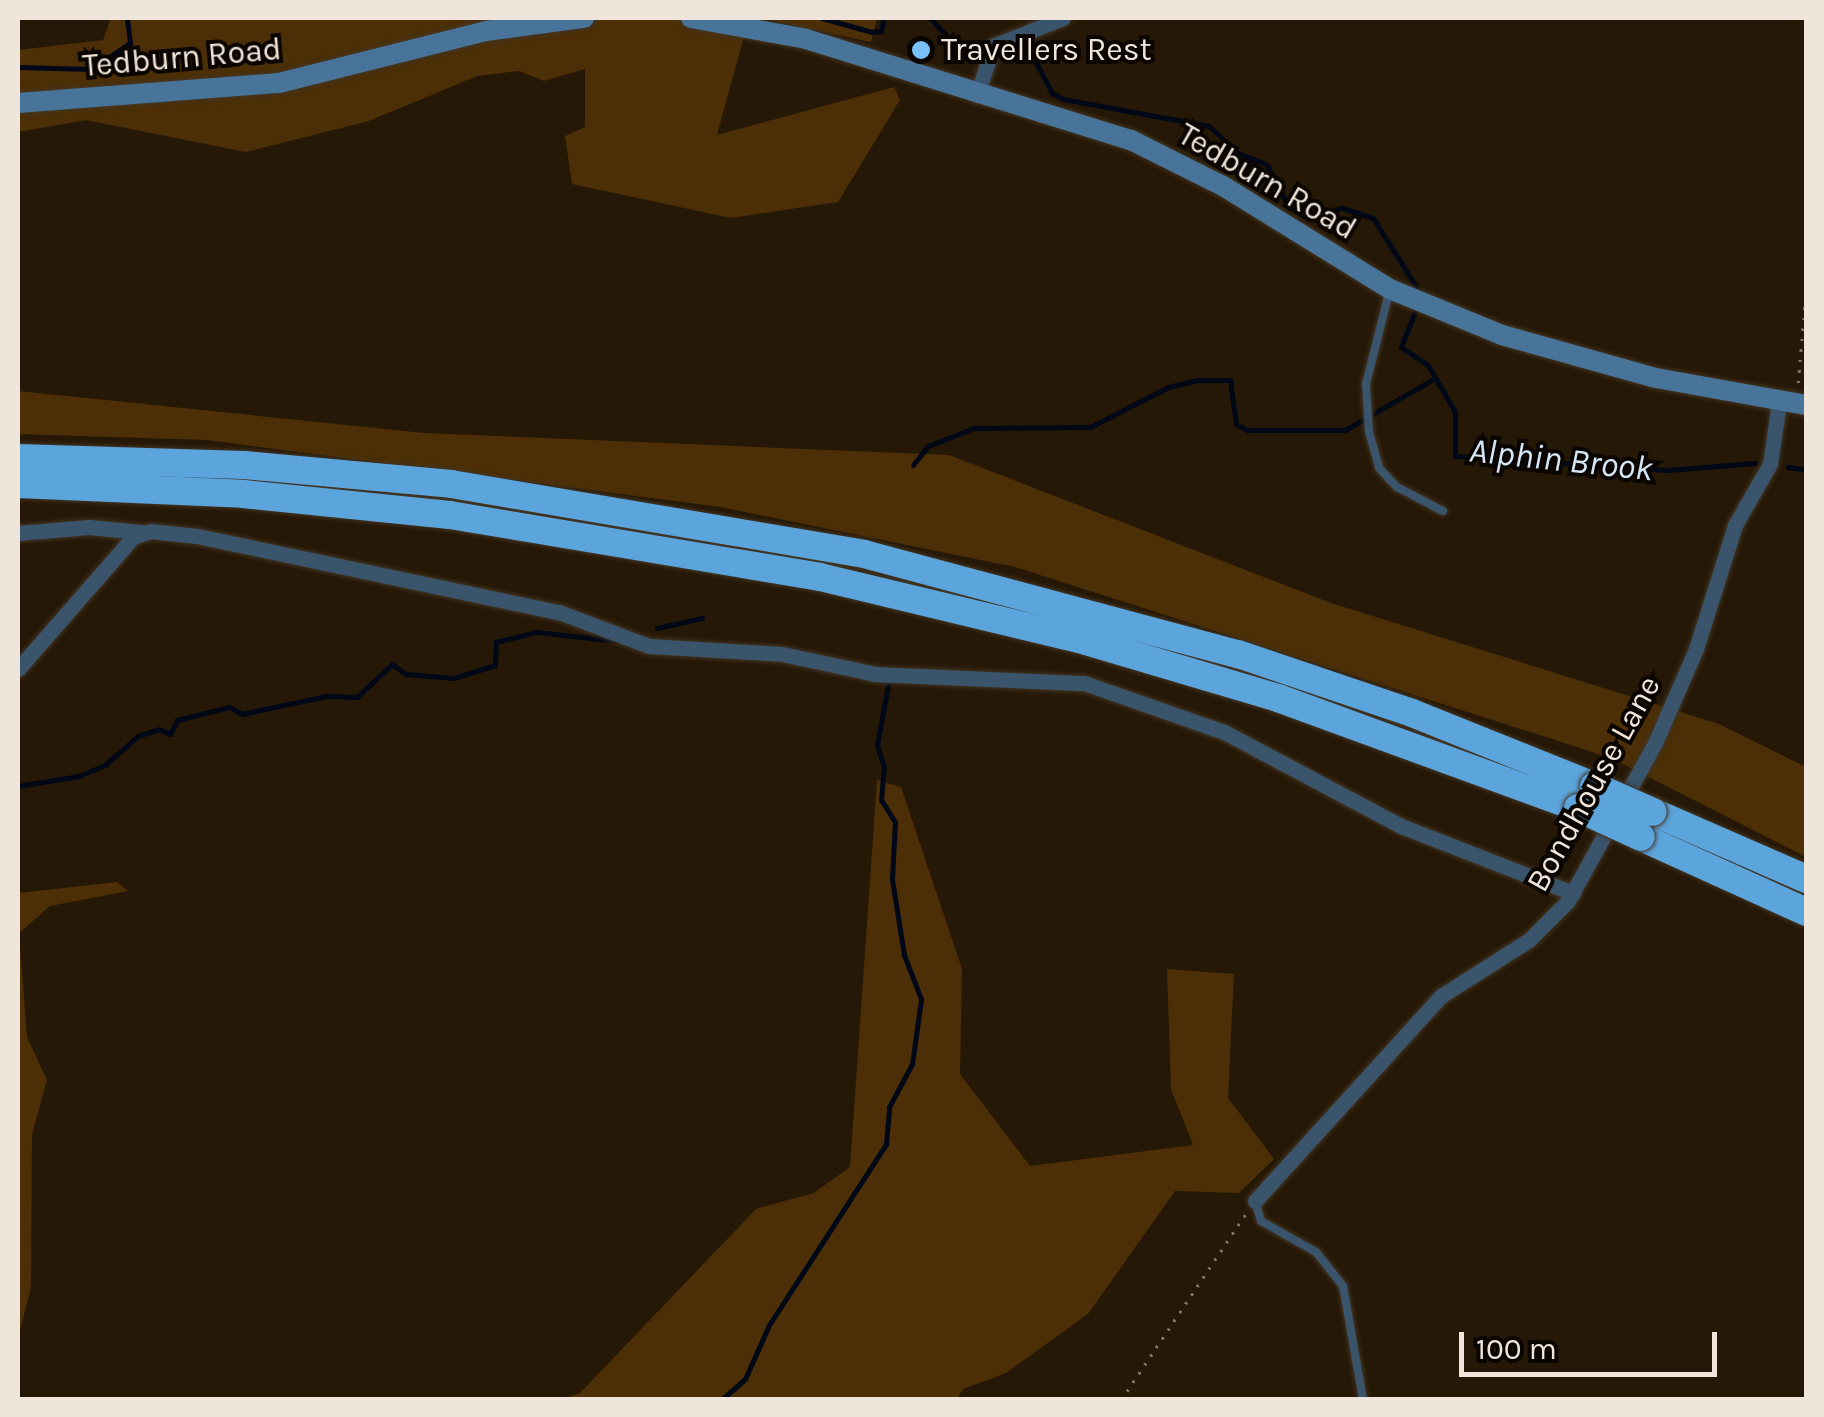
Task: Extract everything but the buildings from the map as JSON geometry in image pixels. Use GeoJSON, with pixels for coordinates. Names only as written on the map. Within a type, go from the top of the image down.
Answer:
{"type":"FeatureCollection","features":[{"type":"Feature","properties":{"kind":"highway"},"geometry":{"type":"LineString","coordinates":[[18,458],[244,465],[451,484],[846,551],[1238,654],[1412,713],[1647,824],[1806,879]]}},
{"type":"Feature","properties":{"kind":"highway"},"geometry":{"type":"LineString","coordinates":[[18,484],[243,494],[450,515],[820,577],[1086,641],[1586,797]]}},
{"type":"Feature","properties":{"kind":"highway"},"geometry":{"type":"LineString","coordinates":[[1647,824],[1806,912]]}},
{"type":"Feature","properties":{"kind":"street","name":"Tedburn Road"},"geometry":{"type":"LineString","coordinates":[[18,103],[279,83],[486,32],[584,18]]}},
{"type":"Feature","properties":{"kind":"street","name":"Tedburn Road"},"geometry":{"type":"LineString","coordinates":[[692,18],[806,39],[1180,161],[1398,294],[1432,308],[1577,358],[1780,403],[1806,405]]}},
{"type":"Feature","properties":{"kind":"street"},"geometry":{"type":"LineString","coordinates":[[978,95],[992,46],[1063,18]]}},
{"type":"Feature","properties":{"kind":"street","name":"Bondhouse Lane"},"geometry":{"type":"LineString","coordinates":[[1254,1201],[1441,996],[1530,940],[1573,892],[1655,742],[1696,649],[1736,524],[1770,464],[1780,403]]}},
{"type":"Feature","properties":{"kind":"street"},"geometry":{"type":"LineString","coordinates":[[18,534],[90,527],[145,532],[418,578],[559,612],[650,646],[782,654],[875,674],[1084,683],[1224,732],[1402,826],[1573,892]]}},
{"type":"Feature","properties":{"kind":"street"},"geometry":{"type":"LineString","coordinates":[[18,670],[132,537],[145,532]]}},
{"type":"Feature","properties":{"kind":"lane"},"geometry":{"type":"LineString","coordinates":[[1398,294],[1366,384],[1369,432],[1379,468],[1397,487],[1443,511]]}},
{"type":"Feature","properties":{"kind":"lane"},"geometry":{"type":"LineString","coordinates":[[1254,1201],[1261,1221],[1316,1252],[1343,1286],[1363,1400]]}},
{"type":"Feature","properties":{"kind":"path"},"geometry":{"type":"LineString","coordinates":[[1780,403],[1798,386],[1806,290]]}},
{"type":"Feature","properties":{"kind":"path"},"geometry":{"type":"LineString","coordinates":[[1121,1400],[1254,1201]]}},
{"type":"Feature","properties":{"kind":"shaded area"},"geometry":{"type":"Polygon","coordinates":[[[111,18],[749,18],[717,135],[894,87],[900,100],[838,202],[731,218],[572,184],[565,136],[585,127],[585,69],[544,81],[519,71],[477,76],[369,121],[246,152],[86,120],[18,132],[18,50],[103,40],[111,18]]]}},
{"type":"Feature","properties":{"kind":"shaded area"},"geometry":{"type":"Polygon","coordinates":[[[761,18],[877,18],[871,42],[761,18]]]}},
{"type":"Feature","properties":{"kind":"shaded area"},"geometry":{"type":"Polygon","coordinates":[[[18,391],[424,433],[949,455],[1331,603],[1719,724],[1806,767],[1806,857],[1611,758],[1015,567],[720,507],[207,440],[18,434],[18,391]]]}},
{"type":"Feature","properties":{"kind":"shaded area"},"geometry":{"type":"Polygon","coordinates":[[[877,780],[901,787],[962,969],[960,1074],[1030,1166],[1193,1145],[1171,1089],[1167,969],[1234,974],[1228,1098],[1274,1159],[1239,1193],[1175,1191],[1088,1314],[1006,1373],[963,1389],[957,1399],[562,1399],[580,1393],[756,1209],[814,1193],[850,1167],[877,780]]]}},
{"type":"Feature","properties":{"kind":"shaded area"},"geometry":{"type":"Polygon","coordinates":[[[117,882],[128,891],[50,906],[19,933],[27,1037],[47,1080],[32,1134],[31,1287],[18,1339],[18,893],[117,882]]]}},
{"type":"Feature","properties":{"kind":"waterway","name":"Alphin Brook"},"geometry":{"type":"LineString","coordinates":[[18,67],[91,69],[130,43],[127,18]]}},
{"type":"Feature","properties":{"kind":"waterway","name":"Alphin Brook"},"geometry":{"type":"LineString","coordinates":[[822,18],[872,32],[881,31],[884,18]]}},
{"type":"Feature","properties":{"kind":"waterway","name":"Alphin Brook"},"geometry":{"type":"LineString","coordinates":[[930,18],[970,61],[1029,49],[1052,93],[1063,99],[1209,126],[1238,153],[1267,165],[1289,207],[1308,217],[1342,208],[1373,218],[1420,293]]}},
{"type":"Feature","properties":{"kind":"waterway","name":"Alphin Brook"},"geometry":{"type":"LineString","coordinates":[[1418,304],[1401,347],[1428,365],[1455,412],[1455,456],[1668,470],[1755,463]]}},
{"type":"Feature","properties":{"kind":"waterway"},"geometry":{"type":"LineString","coordinates":[[913,465],[928,446],[974,428],[1090,427],[1168,387],[1199,380],[1230,380],[1236,424],[1247,430],[1345,430],[1432,380]]}},
{"type":"Feature","properties":{"kind":"waterway","name":"Alphin Brook"},"geometry":{"type":"LineString","coordinates":[[1788,467],[1806,470]]}},
{"type":"Feature","properties":{"kind":"waterway"},"geometry":{"type":"LineString","coordinates":[[657,628],[702,618]]}},
{"type":"Feature","properties":{"kind":"waterway"},"geometry":{"type":"LineString","coordinates":[[18,786],[79,776],[105,765],[138,736],[159,729],[170,734],[177,720],[229,707],[242,714],[326,696],[357,697],[392,664],[406,674],[454,678],[495,665],[496,642],[536,632],[618,641]]}},
{"type":"Feature","properties":{"kind":"waterway"},"geometry":{"type":"LineString","coordinates":[[721,1400],[745,1379],[769,1325],[886,1144],[889,1107],[912,1064],[921,999],[904,955],[892,879],[895,822],[881,800],[884,767],[877,745],[888,685]]}},
{"type":"Feature","properties":{"kind":"place","name":"Travellers Rest"},"geometry":{"type":"Point","coordinates":[921,50]}}]}
